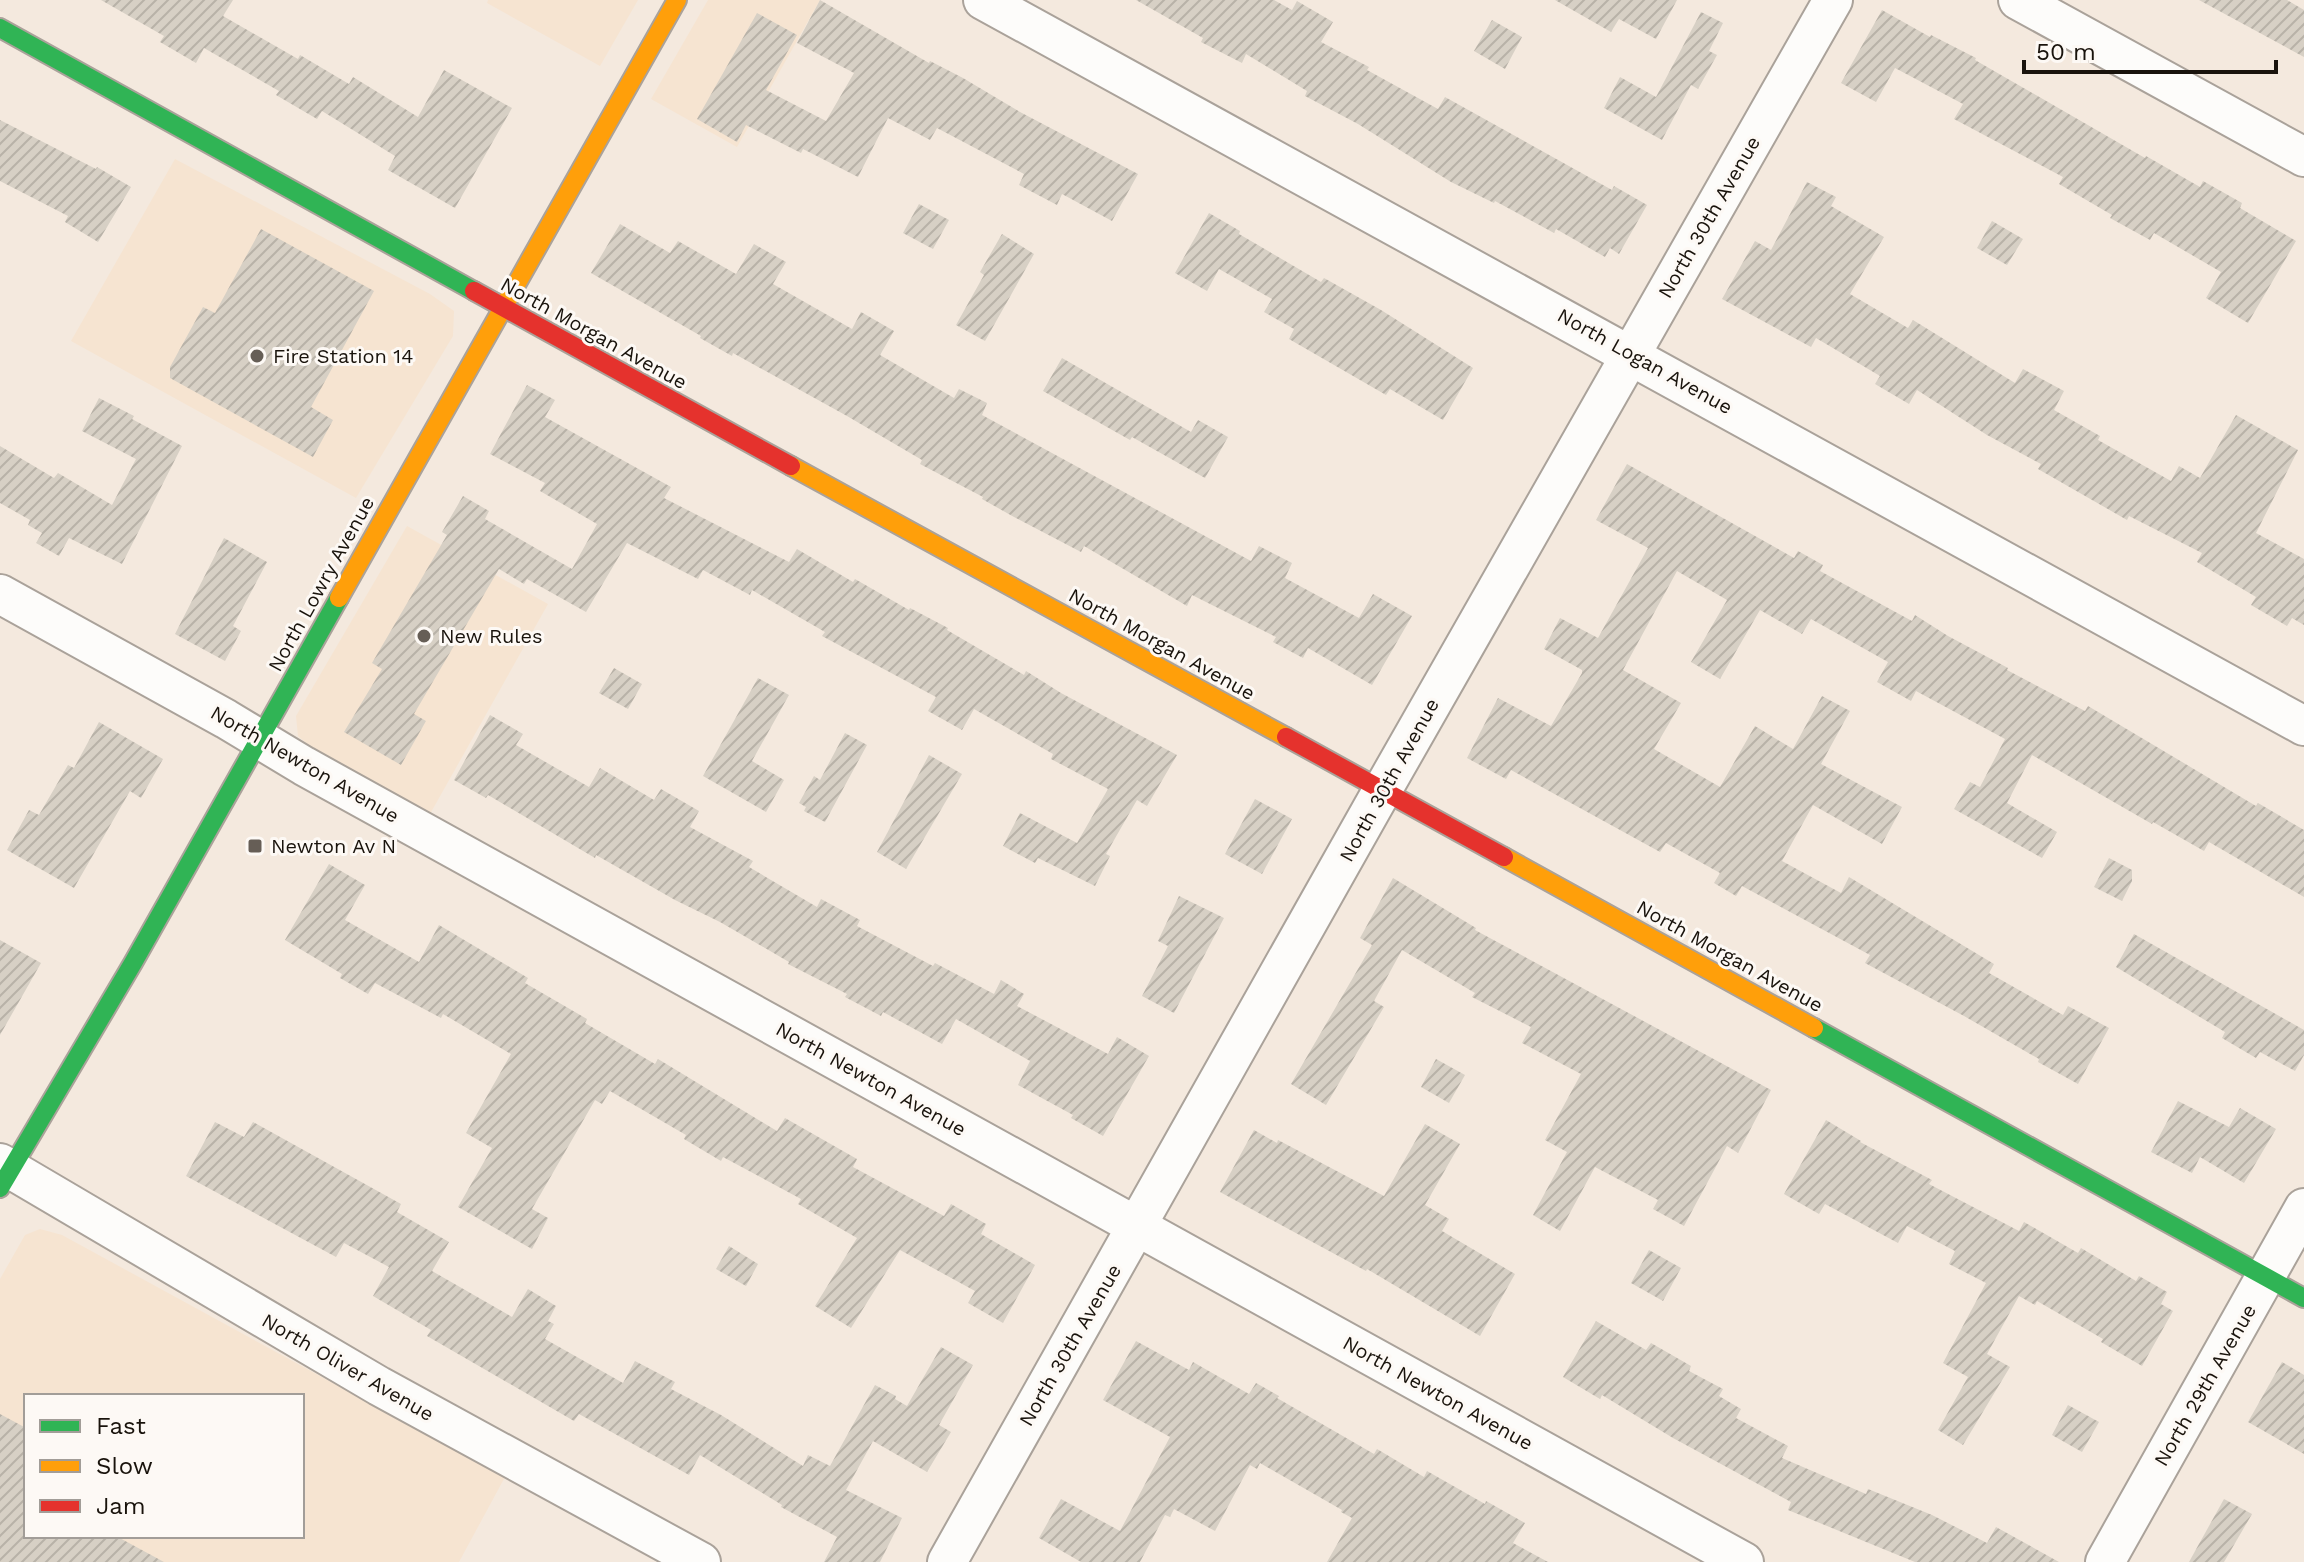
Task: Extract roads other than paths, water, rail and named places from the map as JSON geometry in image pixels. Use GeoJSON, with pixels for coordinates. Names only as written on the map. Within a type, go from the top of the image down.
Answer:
{"type":"FeatureCollection","features":[{"type":"Feature","properties":{"kind":"street","name":"North Lowry Avenue"},"geometry":{"type":"LineString","coordinates":[[3,1174],[127,974],[677,0]]}},
{"type":"Feature","properties":{"kind":"street","name":"North Logan Avenue"},"geometry":{"type":"LineString","coordinates":[[983,0],[2304,726]]}},
{"type":"Feature","properties":{"kind":"street","name":"North 30th Avenue"},"geometry":{"type":"LineString","coordinates":[[947,1562],[1630,353],[1833,0]]}},
{"type":"Feature","properties":{"kind":"street"},"geometry":{"type":"LineString","coordinates":[[2018,0],[2304,157]]}},
{"type":"Feature","properties":{"kind":"street","name":"North Morgan Avenue"},"geometry":{"type":"LineString","coordinates":[[0,28],[503,309],[1383,789],[2304,1298]]}},
{"type":"Feature","properties":{"kind":"street","name":"North Newton Avenue"},"geometry":{"type":"LineString","coordinates":[[0,594],[1744,1562]]}},
{"type":"Feature","properties":{"kind":"street","name":"North Oliver Avenue"},"geometry":{"type":"LineString","coordinates":[[3,1174],[379,1386],[701,1562]]}},
{"type":"Feature","properties":{"kind":"street","name":"North 29th Avenue"},"geometry":{"type":"LineString","coordinates":[[2105,1562],[2304,1208]]}},
{"type":"Feature","properties":{"kind":"place","name":"Fire Station 14"},"geometry":{"type":"Point","coordinates":[257,356]}},
{"type":"Feature","properties":{"kind":"place","name":"New Rules"},"geometry":{"type":"Point","coordinates":[424,636]}},
{"type":"Feature","properties":{"kind":"place","name":"Newton Av N"},"geometry":{"type":"Point","coordinates":[255,846]}}]}
